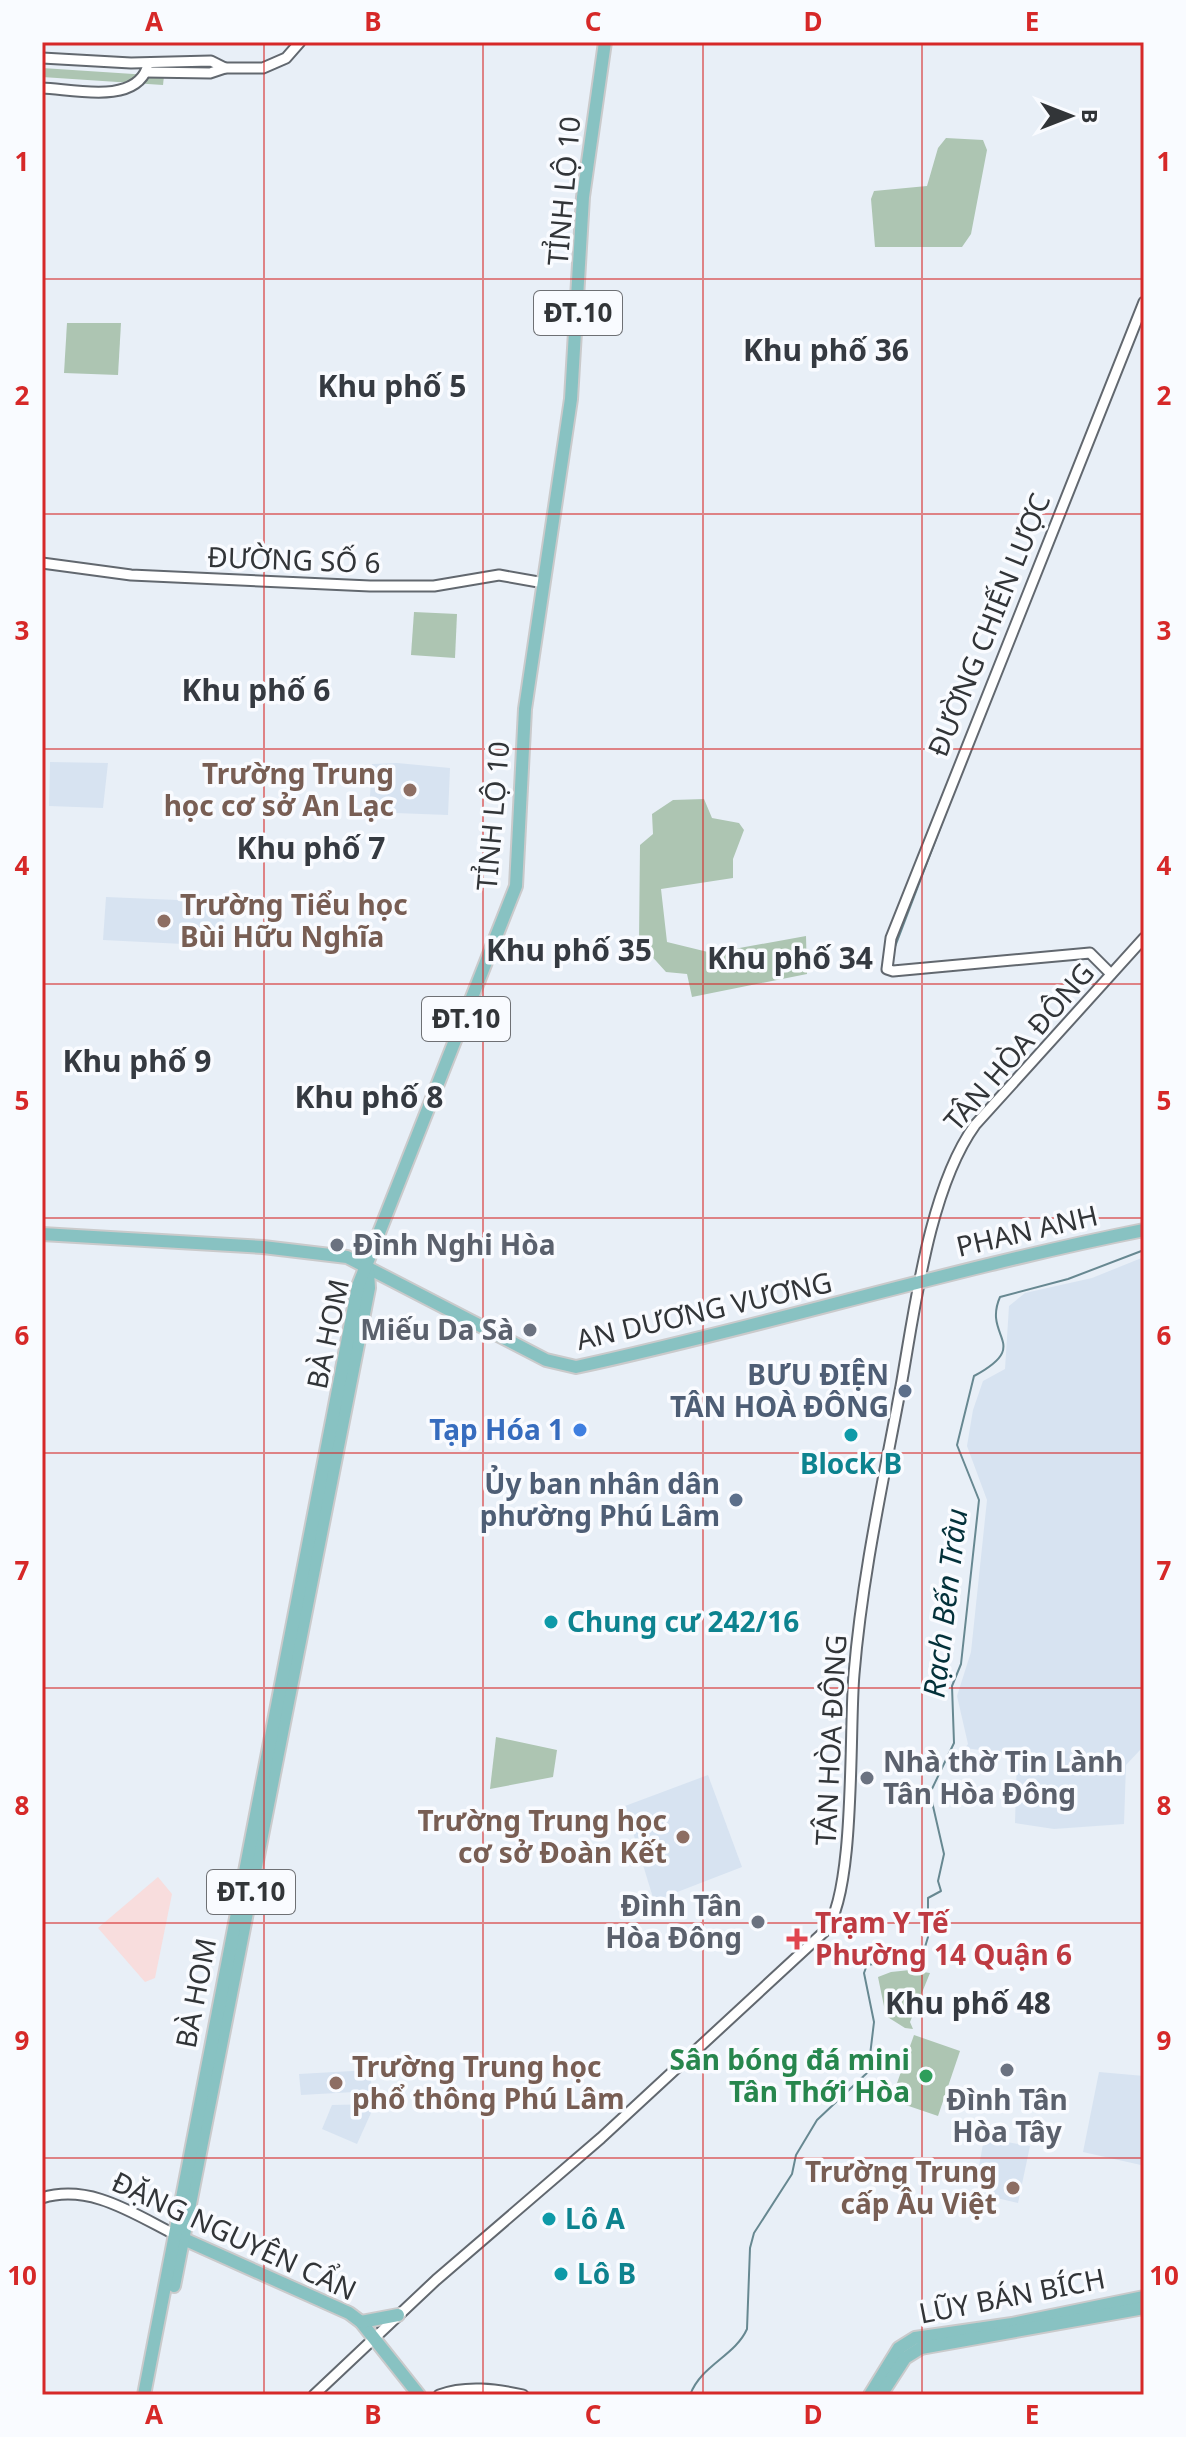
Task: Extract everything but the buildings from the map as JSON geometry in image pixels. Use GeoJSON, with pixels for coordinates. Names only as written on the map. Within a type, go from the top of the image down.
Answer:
{"type":"FeatureCollection","features":[{"type":"Feature","properties":{"kind":"main road","name":"TỈNH LỘ 10"},"geometry":{"type":"LineString","coordinates":[[367,1268],[391,1198],[441,1081],[516,886],[525,709],[571,399],[583,197],[605,42]]}},
{"type":"Feature","properties":{"kind":"main road","name":"PHAN ANH"},"geometry":{"type":"LineString","coordinates":[[921,1282],[1144,1230]]}},
{"type":"Feature","properties":{"kind":"main road","name":"AN DƯƠNG VƯƠNG"},"geometry":{"type":"LineString","coordinates":[[42,1234],[263,1247],[347,1257],[557,1365],[576,1367],[737,1331],[921,1282]]}},
{"type":"Feature","properties":{"kind":"main road","name":"BÀ HOM"},"geometry":{"type":"LineString","coordinates":[[151,2395],[369,1288],[367,1268]]}},
{"type":"Feature","properties":{"kind":"main road","name":"BÀ HOM"},"geometry":{"type":"LineString","coordinates":[[144,2395],[180,2237]]}},
{"type":"Feature","properties":{"kind":"main road","name":"ĐẶNG NGUYÊN CẨN"},"geometry":{"type":"LineString","coordinates":[[180,2237],[325,2300],[361,2322],[419,2395]]}},
{"type":"Feature","properties":{"kind":"main road","name":"LŨY BÁN BÍCH"},"geometry":{"type":"LineString","coordinates":[[870,2395],[899,2348],[915,2338],[1012,2324],[1144,2297]]}},
{"type":"Feature","properties":{"kind":"main road","name":"LŨY BÁN BÍCH"},"geometry":{"type":"LineString","coordinates":[[881,2395],[905,2358],[921,2348],[1144,2308]]}},
{"type":"Feature","properties":{"kind":"main road"},"geometry":{"type":"LineString","coordinates":[[361,2322],[398,2315]]}},
{"type":"Feature","properties":{"kind":"street"},"geometry":{"type":"LineString","coordinates":[[146,72],[210,73],[225,68],[260,69],[277,63],[293,52],[300,42]]}},
{"type":"Feature","properties":{"kind":"street"},"geometry":{"type":"LineString","coordinates":[[42,58],[131,63],[211,61],[225,68]]}},
{"type":"Feature","properties":{"kind":"street"},"geometry":{"type":"LineString","coordinates":[[42,88],[121,91],[133,87],[146,72],[148,61]]}},
{"type":"Feature","properties":{"kind":"street","name":"ĐƯỜNG CHIẾN LƯỢC"},"geometry":{"type":"LineString","coordinates":[[1111,974],[1090,953],[893,971],[887,969],[891,938],[1144,302]]}},
{"type":"Feature","properties":{"kind":"street","name":"ĐƯỜNG SỐ 6"},"geometry":{"type":"LineString","coordinates":[[42,563],[131,575],[370,586],[434,586],[499,575],[544,583]]}},
{"type":"Feature","properties":{"kind":"street","name":"TÂN HÒA ĐÔNG"},"geometry":{"type":"LineString","coordinates":[[314,2395],[398,2315],[601,2138],[825,1931],[835,1918],[844,1880],[854,1674],[864,1592],[921,1282],[947,1177],[964,1140],[1144,938]]}},
{"type":"Feature","properties":{"kind":"street","name":"ĐẶNG NGUYÊN CẨN"},"geometry":{"type":"LineString","coordinates":[[42,2198],[62,2192],[81,2192],[180,2237]]}},
{"type":"Feature","properties":{"kind":"street"},"geometry":{"type":"LineString","coordinates":[[439,2395],[457,2390],[487,2389],[523,2395]]}},
{"type":"Feature","properties":{"kind":"shaded area"},"geometry":{"type":"Polygon","coordinates":[[[50,762],[108,763],[103,808],[49,806],[50,762]]]}},
{"type":"Feature","properties":{"kind":"shaded area","name":"Trường Trung học cơ sở An Lạc"},"geometry":{"type":"Polygon","coordinates":[[[372,764],[450,768],[448,815],[369,812],[372,764]]]}},
{"type":"Feature","properties":{"kind":"shaded area","name":"Trường Tiểu học Bùi Hữu Nghĩa"},"geometry":{"type":"Polygon","coordinates":[[[106,897],[225,902],[223,946],[103,940],[106,897]]]}},
{"type":"Feature","properties":{"kind":"shaded area"},"geometry":{"type":"Polygon","coordinates":[[[1144,1257],[1144,1711],[1141,1749],[1126,1765],[1124,1824],[1054,1829],[1015,1823],[1017,1755],[965,1748],[968,1744],[957,1696],[971,1652],[987,1500],[967,1446],[973,1410],[983,1381],[1005,1369],[1009,1306],[1025,1293],[1092,1278],[1144,1257]]]}},
{"type":"Feature","properties":{"kind":"shaded area","name":"Trường Trung học cơ sở Đoàn Kết"},"geometry":{"type":"Polygon","coordinates":[[[708,1775],[742,1867],[654,1901],[625,1806],[708,1775]]]}},
{"type":"Feature","properties":{"kind":"shaded area"},"geometry":{"type":"Polygon","coordinates":[[[158,1877],[172,1894],[155,1978],[145,1982],[98,1928],[158,1877]]]}},
{"type":"Feature","properties":{"kind":"shaded area","name":"Trường Trung học phổ thông Phú Lâm"},"geometry":{"type":"Polygon","coordinates":[[[370,2070],[372,2091],[301,2095],[299,2074],[370,2070]]]}},
{"type":"Feature","properties":{"kind":"shaded area"},"geometry":{"type":"Polygon","coordinates":[[[1099,2072],[1144,2076],[1141,2165],[1083,2152],[1099,2072]]]}},
{"type":"Feature","properties":{"kind":"shaded area"},"geometry":{"type":"Polygon","coordinates":[[[375,2104],[357,2144],[322,2129],[332,2105],[375,2104]]]}},
{"type":"Feature","properties":{"kind":"shaded area"},"geometry":{"type":"Polygon","coordinates":[[[984,2138],[1030,2146],[1018,2203],[984,2195],[987,2183],[977,2178],[984,2138]]]}},
{"type":"Feature","properties":{"kind":"green space"},"geometry":{"type":"Polygon","coordinates":[[[42,68],[164,76],[163,85],[42,77],[42,68]]]}},
{"type":"Feature","properties":{"kind":"green space"},"geometry":{"type":"Polygon","coordinates":[[[946,138],[983,140],[987,150],[971,234],[962,247],[875,247],[871,199],[874,191],[927,186],[938,148],[946,138]]]}},
{"type":"Feature","properties":{"kind":"green space"},"geometry":{"type":"Polygon","coordinates":[[[67,323],[121,323],[118,375],[64,373],[67,323]]]}},
{"type":"Feature","properties":{"kind":"green space"},"geometry":{"type":"Polygon","coordinates":[[[414,612],[457,614],[455,658],[411,655],[414,612]]]}},
{"type":"Feature","properties":{"kind":"green space"},"geometry":{"type":"Polygon","coordinates":[[[704,799],[712,818],[739,823],[744,830],[733,859],[733,878],[661,889],[667,942],[712,953],[806,936],[807,974],[692,997],[687,974],[666,972],[639,942],[640,845],[653,834],[652,814],[673,800],[704,799]]]}},
{"type":"Feature","properties":{"kind":"green space"},"geometry":{"type":"Polygon","coordinates":[[[496,1737],[557,1750],[553,1777],[490,1789],[496,1737]]]}},
{"type":"Feature","properties":{"kind":"green space"},"geometry":{"type":"Polygon","coordinates":[[[910,1970],[930,1973],[910,2022],[913,2029],[905,2028],[886,2016],[878,1977],[910,1970]]]}},
{"type":"Feature","properties":{"kind":"green space","name":"Sân bóng đá mini Tân Thới Hòa"},"geometry":{"type":"Polygon","coordinates":[[[914,2035],[960,2051],[938,2116],[891,2100],[914,2035]]]}},
{"type":"Feature","properties":{"kind":"waterway"},"geometry":{"type":"LineString","coordinates":[[893,952],[949,805]]}},
{"type":"Feature","properties":{"kind":"waterway","name":"Rạch Bến Trâu"},"geometry":{"type":"LineString","coordinates":[[690,2395],[702,2376],[735,2346],[747,2329],[750,2248],[754,2233],[792,2174],[796,2155],[817,2120],[868,2072],[874,2022],[864,1973],[867,1965],[922,1957],[928,1937],[928,1898],[941,1891],[938,1881],[944,1854],[930,1793],[954,1743],[952,1686],[961,1664],[979,1500],[957,1445],[974,1376],[991,1365],[1003,1348],[996,1311],[1000,1297],[1068,1279],[1144,1250]]}},
{"type":"Feature","properties":{"kind":"place","name":"Trường Trung học cơ sở An Lạc"},"geometry":{"type":"Point","coordinates":[410,790]}},
{"type":"Feature","properties":{"kind":"place","name":"Trường Tiểu học Bùi Hữu Nghĩa"},"geometry":{"type":"Point","coordinates":[164,921]}},
{"type":"Feature","properties":{"kind":"place","name":"Đình Nghi Hòa"},"geometry":{"type":"Point","coordinates":[337,1245]}},
{"type":"Feature","properties":{"kind":"place","name":"Miếu Da Sà"},"geometry":{"type":"Point","coordinates":[530,1330]}},
{"type":"Feature","properties":{"kind":"place","name":"BƯU ĐIỆN TÂN HOÀ ĐÔNG"},"geometry":{"type":"Point","coordinates":[905,1391]}},
{"type":"Feature","properties":{"kind":"place","name":"Tạp Hóa 1"},"geometry":{"type":"Point","coordinates":[580,1430]}},
{"type":"Feature","properties":{"kind":"place","name":"Block B"},"geometry":{"type":"Point","coordinates":[851,1435]}},
{"type":"Feature","properties":{"kind":"place","name":"Ủy ban nhân dân phường Phú Lâm"},"geometry":{"type":"Point","coordinates":[736,1500]}},
{"type":"Feature","properties":{"kind":"place","name":"Chung cư 242/16"},"geometry":{"type":"Point","coordinates":[551,1622]}},
{"type":"Feature","properties":{"kind":"place","name":"Nhà thờ Tin Lành Tân Hòa Đông"},"geometry":{"type":"Point","coordinates":[867,1778]}},
{"type":"Feature","properties":{"kind":"place","name":"Trường Trung học cơ sở Đoàn Kết"},"geometry":{"type":"Point","coordinates":[683,1837]}},
{"type":"Feature","properties":{"kind":"place","name":"Đình Tân Hòa Đông"},"geometry":{"type":"Point","coordinates":[758,1922]}},
{"type":"Feature","properties":{"kind":"place","name":"Trạm Y Tế Phường 14 Quận 6"},"geometry":{"type":"Point","coordinates":[797,1939]}},
{"type":"Feature","properties":{"kind":"place","name":"Đình Tân Hòa Tây"},"geometry":{"type":"Point","coordinates":[1007,2070]}},
{"type":"Feature","properties":{"kind":"place","name":"Sân bóng đá mini Tân Thới Hòa"},"geometry":{"type":"Point","coordinates":[926,2076]}},
{"type":"Feature","properties":{"kind":"place","name":"Trường Trung học phổ thông Phú Lâm"},"geometry":{"type":"Point","coordinates":[336,2083]}},
{"type":"Feature","properties":{"kind":"place","name":"Trường Trung cấp Âu Việt"},"geometry":{"type":"Point","coordinates":[1013,2188]}},
{"type":"Feature","properties":{"kind":"place","name":"Lô A"},"geometry":{"type":"Point","coordinates":[549,2219]}},
{"type":"Feature","properties":{"kind":"place","name":"Lô B"},"geometry":{"type":"Point","coordinates":[561,2274]}},
{"type":"Feature","properties":{"kind":"district","name":"Khu phố 36"},"geometry":{"type":"Point","coordinates":[826,351]}},
{"type":"Feature","properties":{"kind":"district","name":"Khu phố 5"},"geometry":{"type":"Point","coordinates":[392,387]}},
{"type":"Feature","properties":{"kind":"district","name":"Khu phố 6"},"geometry":{"type":"Point","coordinates":[256,691]}},
{"type":"Feature","properties":{"kind":"district","name":"Khu phố 7"},"geometry":{"type":"Point","coordinates":[311,849]}},
{"type":"Feature","properties":{"kind":"district","name":"Khu phố 35"},"geometry":{"type":"Point","coordinates":[569,951]}},
{"type":"Feature","properties":{"kind":"district","name":"Khu phố 34"},"geometry":{"type":"Point","coordinates":[790,959]}},
{"type":"Feature","properties":{"kind":"district","name":"Khu phố 9"},"geometry":{"type":"Point","coordinates":[137,1062]}},
{"type":"Feature","properties":{"kind":"district","name":"Khu phố 8"},"geometry":{"type":"Point","coordinates":[369,1098]}},
{"type":"Feature","properties":{"kind":"district","name":"Khu phố 48"},"geometry":{"type":"Point","coordinates":[968,2004]}}]}
